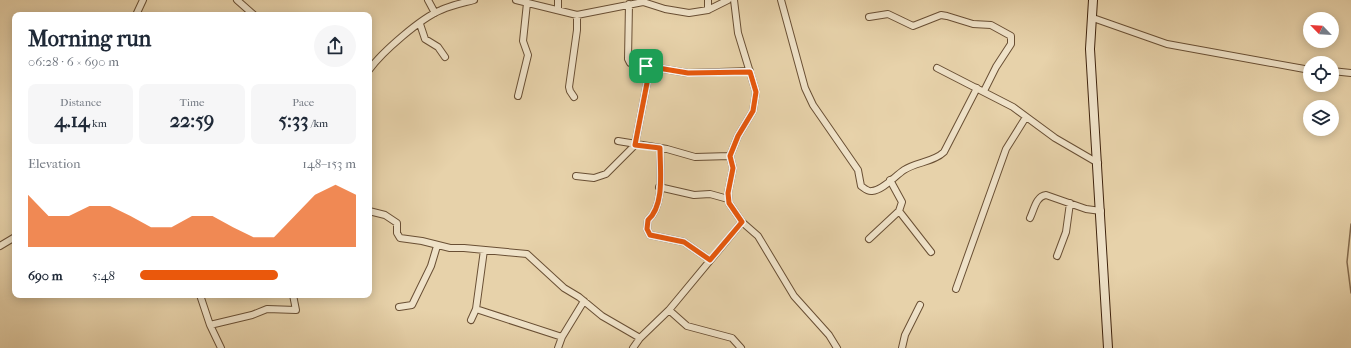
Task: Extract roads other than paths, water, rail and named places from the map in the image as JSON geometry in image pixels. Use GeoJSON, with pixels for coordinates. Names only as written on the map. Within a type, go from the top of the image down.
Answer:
{"type":"FeatureCollection","features":[{"type":"Feature","properties":{"kind":"main road"},"geometry":{"type":"LineString","coordinates":[[1094,0],[1090,49],[1101,211],[1108,348]]}},
{"type":"Feature","properties":{"kind":"street"},"geometry":{"type":"LineString","coordinates":[[137,12],[143,0]]}},
{"type":"Feature","properties":{"kind":"street"},"geometry":{"type":"LineString","coordinates":[[237,0],[251,12]]}},
{"type":"Feature","properties":{"kind":"street"},"geometry":{"type":"LineString","coordinates":[[428,0],[435,13]]}},
{"type":"Feature","properties":{"kind":"street"},"geometry":{"type":"LineString","coordinates":[[372,67],[407,33],[435,13],[460,3],[474,0]]}},
{"type":"Feature","properties":{"kind":"street"},"geometry":{"type":"LineString","coordinates":[[516,0],[577,15],[643,2],[689,13],[708,10],[728,0]]}},
{"type":"Feature","properties":{"kind":"street"},"geometry":{"type":"LineString","coordinates":[[558,0],[558,10]]}},
{"type":"Feature","properties":{"kind":"street"},"geometry":{"type":"LineString","coordinates":[[618,7],[619,0]]}},
{"type":"Feature","properties":{"kind":"street"},"geometry":{"type":"LineString","coordinates":[[708,0],[708,10]]}},
{"type":"Feature","properties":{"kind":"street"},"geometry":{"type":"LineString","coordinates":[[734,0],[738,33],[756,92],[753,111],[738,136],[730,156],[733,168],[728,199],[742,222],[758,236],[794,296],[829,336],[837,348]]}},
{"type":"Feature","properties":{"kind":"street"},"geometry":{"type":"LineString","coordinates":[[781,0],[805,88],[813,105],[858,170],[861,186],[867,190],[872,191],[905,170],[925,161],[938,158],[977,88]]}},
{"type":"Feature","properties":{"kind":"street"},"geometry":{"type":"LineString","coordinates":[[518,96],[528,55],[524,41],[526,2]]}},
{"type":"Feature","properties":{"kind":"street"},"geometry":{"type":"LineString","coordinates":[[629,4],[628,59],[630,63],[688,73],[750,72]]}},
{"type":"Feature","properties":{"kind":"street"},"geometry":{"type":"LineString","coordinates":[[869,17],[888,14],[913,26],[941,16],[947,16],[973,24],[991,25],[1011,36],[1011,44],[996,67],[984,91]]}},
{"type":"Feature","properties":{"kind":"street"},"geometry":{"type":"LineString","coordinates":[[574,97],[569,87],[577,30],[577,15]]}},
{"type":"Feature","properties":{"kind":"street"},"geometry":{"type":"LineString","coordinates":[[1093,18],[1167,44],[1303,69]]}},
{"type":"Feature","properties":{"kind":"street"},"geometry":{"type":"LineString","coordinates":[[420,24],[425,39],[438,47],[445,57]]}},
{"type":"Feature","properties":{"kind":"street"},"geometry":{"type":"LineString","coordinates":[[576,176],[594,178],[606,174],[635,145],[647,83],[646,66]]}},
{"type":"Feature","properties":{"kind":"street"},"geometry":{"type":"LineString","coordinates":[[937,68],[1014,107],[1055,138],[1098,163]]}},
{"type":"Feature","properties":{"kind":"street"},"geometry":{"type":"LineString","coordinates":[[1339,72],[1351,73]]}},
{"type":"Feature","properties":{"kind":"street"},"geometry":{"type":"LineString","coordinates":[[956,289],[1006,149],[1026,117]]}},
{"type":"Feature","properties":{"kind":"street"},"geometry":{"type":"LineString","coordinates":[[618,141],[660,148],[695,157],[730,156]]}},
{"type":"Feature","properties":{"kind":"street"},"geometry":{"type":"LineString","coordinates":[[660,148],[659,200],[655,214],[648,220],[647,229],[650,235],[684,242],[710,260]]}},
{"type":"Feature","properties":{"kind":"street"},"geometry":{"type":"LineString","coordinates":[[869,239],[899,211],[902,202],[890,180]]}},
{"type":"Feature","properties":{"kind":"street"},"geometry":{"type":"LineString","coordinates":[[659,187],[694,195],[710,194],[728,199]]}},
{"type":"Feature","properties":{"kind":"street"},"geometry":{"type":"LineString","coordinates":[[1030,218],[1038,198],[1041,195],[1046,195],[1086,209],[1101,211]]}},
{"type":"Feature","properties":{"kind":"street"},"geometry":{"type":"LineString","coordinates":[[1058,256],[1066,232],[1070,204]]}},
{"type":"Feature","properties":{"kind":"street"},"geometry":{"type":"LineString","coordinates":[[899,211],[931,252]]}},
{"type":"Feature","properties":{"kind":"street"},"geometry":{"type":"LineString","coordinates":[[372,212],[385,215],[397,223],[397,233],[400,238],[422,241],[437,246],[527,254],[564,288],[602,316],[640,338]]}},
{"type":"Feature","properties":{"kind":"street"},"geometry":{"type":"LineString","coordinates":[[633,348],[640,338],[669,310],[742,222]]}},
{"type":"Feature","properties":{"kind":"street"},"geometry":{"type":"LineString","coordinates":[[0,246],[12,239]]}},
{"type":"Feature","properties":{"kind":"street"},"geometry":{"type":"LineString","coordinates":[[399,307],[412,305],[431,266],[437,246]]}},
{"type":"Feature","properties":{"kind":"street"},"geometry":{"type":"LineString","coordinates":[[471,320],[476,309],[484,250]]}},
{"type":"Feature","properties":{"kind":"street"},"geometry":{"type":"LineString","coordinates":[[201,298],[210,325],[221,348]]}},
{"type":"Feature","properties":{"kind":"street"},"geometry":{"type":"LineString","coordinates":[[210,325],[252,315],[267,309],[296,310],[294,298]]}},
{"type":"Feature","properties":{"kind":"street"},"geometry":{"type":"LineString","coordinates":[[558,348],[562,337],[584,302]]}},
{"type":"Feature","properties":{"kind":"street"},"geometry":{"type":"LineString","coordinates":[[902,348],[905,336],[920,305]]}},
{"type":"Feature","properties":{"kind":"street"},"geometry":{"type":"LineString","coordinates":[[476,309],[562,337]]}},
{"type":"Feature","properties":{"kind":"street"},"geometry":{"type":"LineString","coordinates":[[669,310],[688,326],[732,338],[741,348]]}},
{"type":"Feature","properties":{"kind":"waterway"},"geometry":{"type":"LineString","coordinates":[[1351,224],[1347,262],[1351,293]]}}]}
